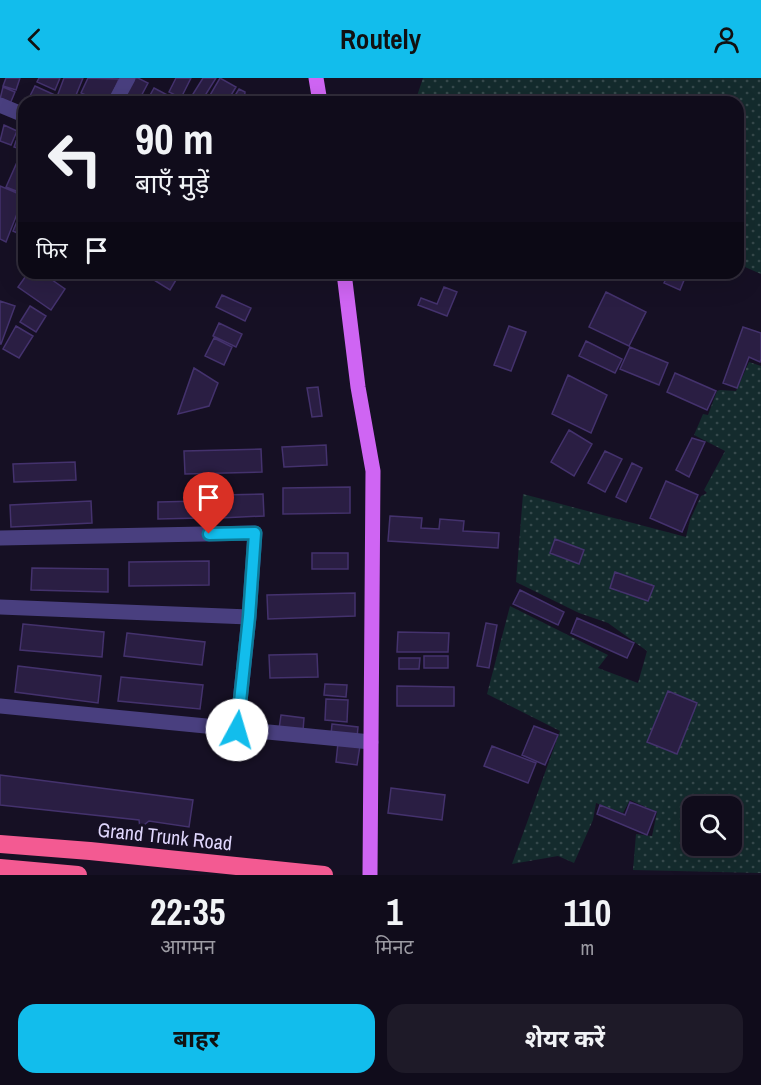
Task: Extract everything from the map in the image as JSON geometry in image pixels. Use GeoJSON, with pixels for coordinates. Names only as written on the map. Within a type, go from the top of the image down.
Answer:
{"type":"FeatureCollection","features":[{"type":"Feature","properties":{"kind":"highway","name":"Grand Trunk Road"},"geometry":{"type":"LineString","coordinates":[[0,844],[324,875]]}},
{"type":"Feature","properties":{"kind":"highway"},"geometry":{"type":"LineString","coordinates":[[0,868],[78,875]]}},
{"type":"Feature","properties":{"kind":"main road"},"geometry":{"type":"LineString","coordinates":[[316,78],[319,96]]}},
{"type":"Feature","properties":{"kind":"main road"},"geometry":{"type":"LineString","coordinates":[[345,279],[358,387],[373,471],[370,875]]}},
{"type":"Feature","properties":{"kind":"street"},"geometry":{"type":"LineString","coordinates":[[118,96],[128,78]]}},
{"type":"Feature","properties":{"kind":"street"},"geometry":{"type":"LineString","coordinates":[[0,105],[18,112]]}},
{"type":"Feature","properties":{"kind":"street"},"geometry":{"type":"LineString","coordinates":[[0,538],[255,533],[237,730]]}},
{"type":"Feature","properties":{"kind":"street"},"geometry":{"type":"LineString","coordinates":[[0,607],[249,617]]}},
{"type":"Feature","properties":{"kind":"street"},"geometry":{"type":"LineString","coordinates":[[0,706],[371,742]]}},
{"type":"Feature","properties":{"kind":"green space"},"geometry":{"type":"Polygon","coordinates":[[[423,78],[761,78],[761,274],[744,267],[744,96],[417,96],[423,78]]]}},
{"type":"Feature","properties":{"kind":"green space"},"geometry":{"type":"Polygon","coordinates":[[[749,362],[761,366],[761,873],[633,870],[636,834],[652,836],[657,812],[630,800],[623,813],[596,803],[593,820],[574,863],[558,856],[512,864],[560,731],[487,694],[510,606],[608,655],[598,668],[638,683],[647,651],[608,623],[579,613],[516,582],[523,494],[686,537],[690,520],[701,496],[707,493],[704,490],[725,451],[694,435],[703,414],[708,415],[717,391],[736,391],[749,362]]]}},
{"type":"Feature","properties":{"kind":"building"},"geometry":{"type":"Polygon","coordinates":[[[6,78],[20,78],[16,90],[3,86],[6,78]]]}},
{"type":"Feature","properties":{"kind":"building"},"geometry":{"type":"Polygon","coordinates":[[[39,78],[60,78],[55,90],[37,82],[39,78]]]}},
{"type":"Feature","properties":{"kind":"building"},"geometry":{"type":"Polygon","coordinates":[[[64,78],[83,78],[76,96],[58,94],[64,78]]]}},
{"type":"Feature","properties":{"kind":"building"},"geometry":{"type":"Polygon","coordinates":[[[88,78],[119,79],[112,96],[88,96],[81,93],[88,78]]]}},
{"type":"Feature","properties":{"kind":"building"},"geometry":{"type":"Polygon","coordinates":[[[132,78],[148,83],[141,96],[122,96],[132,78]]]}},
{"type":"Feature","properties":{"kind":"building"},"geometry":{"type":"Polygon","coordinates":[[[176,78],[191,78],[182,96],[169,92],[176,78]]]}},
{"type":"Feature","properties":{"kind":"building"},"geometry":{"type":"Polygon","coordinates":[[[203,78],[216,78],[205,96],[192,96],[203,78]]]}},
{"type":"Feature","properties":{"kind":"building"},"geometry":{"type":"Polygon","coordinates":[[[220,78],[236,87],[231,96],[210,96],[220,78]]]}},
{"type":"Feature","properties":{"kind":"building"},"geometry":{"type":"Polygon","coordinates":[[[35,86],[57,96],[30,96],[35,86]]]}},
{"type":"Feature","properties":{"kind":"building"},"geometry":{"type":"Polygon","coordinates":[[[3,87],[15,92],[10,104],[0,99],[3,87]]]}},
{"type":"Feature","properties":{"kind":"building"},"geometry":{"type":"Polygon","coordinates":[[[154,88],[169,96],[150,96],[154,88]]]}},
{"type":"Feature","properties":{"kind":"building"},"geometry":{"type":"Polygon","coordinates":[[[239,89],[245,92],[245,96],[235,96],[239,89]]]}},
{"type":"Feature","properties":{"kind":"building"},"geometry":{"type":"Polygon","coordinates":[[[4,125],[17,131],[11,145],[0,141],[4,125]]]}},
{"type":"Feature","properties":{"kind":"building"},"geometry":{"type":"Polygon","coordinates":[[[18,160],[18,192],[6,187],[18,160]]]}},
{"type":"Feature","properties":{"kind":"building"},"geometry":{"type":"Polygon","coordinates":[[[0,186],[18,194],[18,211],[6,242],[0,239],[0,186]]]}},
{"type":"Feature","properties":{"kind":"building"},"geometry":{"type":"Polygon","coordinates":[[[18,219],[18,233],[13,231],[18,219]]]}},
{"type":"Feature","properties":{"kind":"building"},"geometry":{"type":"Polygon","coordinates":[[[24,279],[51,279],[65,289],[51,310],[18,287],[24,279]]]}},
{"type":"Feature","properties":{"kind":"building"},"geometry":{"type":"Polygon","coordinates":[[[152,279],[177,279],[170,290],[152,279]]]}},
{"type":"Feature","properties":{"kind":"building"},"geometry":{"type":"Polygon","coordinates":[[[666,279],[685,279],[680,290],[664,283],[666,279]]]}},
{"type":"Feature","properties":{"kind":"building"},"geometry":{"type":"Polygon","coordinates":[[[444,287],[457,292],[447,316],[418,305],[421,298],[437,304],[444,287]]]}},
{"type":"Feature","properties":{"kind":"building"},"geometry":{"type":"Polygon","coordinates":[[[606,292],[646,312],[629,346],[589,327],[606,292]]]}},
{"type":"Feature","properties":{"kind":"building"},"geometry":{"type":"Polygon","coordinates":[[[222,295],[251,308],[245,321],[216,307],[222,295]]]}},
{"type":"Feature","properties":{"kind":"building"},"geometry":{"type":"Polygon","coordinates":[[[0,301],[15,306],[1,344],[0,344],[0,301]]]}},
{"type":"Feature","properties":{"kind":"building"},"geometry":{"type":"Polygon","coordinates":[[[30,306],[46,316],[36,332],[20,322],[30,306]]]}},
{"type":"Feature","properties":{"kind":"building"},"geometry":{"type":"Polygon","coordinates":[[[219,323],[242,334],[236,347],[213,336],[219,323]]]}},
{"type":"Feature","properties":{"kind":"building"},"geometry":{"type":"Polygon","coordinates":[[[16,326],[33,336],[19,358],[3,349],[16,326]]]}},
{"type":"Feature","properties":{"kind":"building"},"geometry":{"type":"Polygon","coordinates":[[[509,326],[526,332],[511,371],[494,365],[509,326]]]}},
{"type":"Feature","properties":{"kind":"building"},"geometry":{"type":"Polygon","coordinates":[[[743,327],[761,333],[761,359],[760,362],[749,357],[737,388],[723,383],[743,327]]]}},
{"type":"Feature","properties":{"kind":"building"},"geometry":{"type":"Polygon","coordinates":[[[214,338],[232,347],[224,365],[205,356],[214,338]]]}},
{"type":"Feature","properties":{"kind":"building"},"geometry":{"type":"Polygon","coordinates":[[[586,341],[622,359],[615,373],[579,356],[586,341]]]}},
{"type":"Feature","properties":{"kind":"building"},"geometry":{"type":"Polygon","coordinates":[[[630,347],[668,363],[659,385],[620,369],[630,347]]]}},
{"type":"Feature","properties":{"kind":"building"},"geometry":{"type":"Polygon","coordinates":[[[194,368],[218,383],[209,406],[178,414],[194,368]]]}},
{"type":"Feature","properties":{"kind":"building"},"geometry":{"type":"Polygon","coordinates":[[[675,373],[716,391],[707,410],[667,392],[675,373]]]}},
{"type":"Feature","properties":{"kind":"building"},"geometry":{"type":"Polygon","coordinates":[[[568,375],[607,395],[591,433],[552,414],[568,375]]]}},
{"type":"Feature","properties":{"kind":"building"},"geometry":{"type":"Polygon","coordinates":[[[318,387],[322,416],[312,417],[307,388],[318,387]]]}},
{"type":"Feature","properties":{"kind":"building"},"geometry":{"type":"Polygon","coordinates":[[[569,430],[592,444],[574,476],[551,462],[569,430]]]}},
{"type":"Feature","properties":{"kind":"building"},"geometry":{"type":"Polygon","coordinates":[[[692,438],[705,442],[689,477],[676,470],[692,438]]]}},
{"type":"Feature","properties":{"kind":"building"},"geometry":{"type":"Polygon","coordinates":[[[326,445],[327,465],[284,467],[282,447],[326,445]]]}},
{"type":"Feature","properties":{"kind":"building"},"geometry":{"type":"Polygon","coordinates":[[[261,449],[262,472],[185,474],[184,451],[261,449]]]}},
{"type":"Feature","properties":{"kind":"building"},"geometry":{"type":"Polygon","coordinates":[[[605,451],[622,459],[605,492],[588,483],[605,451]]]}},
{"type":"Feature","properties":{"kind":"building"},"geometry":{"type":"Polygon","coordinates":[[[75,462],[76,480],[14,482],[13,464],[75,462]]]}},
{"type":"Feature","properties":{"kind":"building"},"geometry":{"type":"Polygon","coordinates":[[[632,463],[642,468],[626,502],[616,497],[632,463]]]}},
{"type":"Feature","properties":{"kind":"building"},"geometry":{"type":"Polygon","coordinates":[[[666,481],[698,495],[682,532],[650,518],[666,481]]]}},
{"type":"Feature","properties":{"kind":"building"},"geometry":{"type":"Polygon","coordinates":[[[350,487],[350,513],[283,514],[283,488],[350,487]]]}},
{"type":"Feature","properties":{"kind":"building"},"geometry":{"type":"Polygon","coordinates":[[[263,494],[264,516],[221,518],[220,495],[263,494]]]}},
{"type":"Feature","properties":{"kind":"building"},"geometry":{"type":"Polygon","coordinates":[[[91,501],[92,523],[11,527],[10,505],[91,501]]]}},
{"type":"Feature","properties":{"kind":"building"},"geometry":{"type":"Polygon","coordinates":[[[200,501],[201,518],[158,519],[158,502],[200,501]]]}},
{"type":"Feature","properties":{"kind":"building"},"geometry":{"type":"Polygon","coordinates":[[[390,516],[422,518],[421,528],[439,529],[440,519],[464,521],[463,531],[499,533],[498,548],[388,541],[390,516]]]}},
{"type":"Feature","properties":{"kind":"building"},"geometry":{"type":"Polygon","coordinates":[[[555,539],[584,550],[579,564],[550,553],[555,539]]]}},
{"type":"Feature","properties":{"kind":"building"},"geometry":{"type":"Polygon","coordinates":[[[312,553],[348,553],[348,569],[312,569],[312,553]]]}},
{"type":"Feature","properties":{"kind":"building"},"geometry":{"type":"Polygon","coordinates":[[[209,561],[209,585],[129,586],[129,562],[209,561]]]}},
{"type":"Feature","properties":{"kind":"building"},"geometry":{"type":"Polygon","coordinates":[[[32,568],[108,569],[108,592],[31,590],[32,568]]]}},
{"type":"Feature","properties":{"kind":"building"},"geometry":{"type":"Polygon","coordinates":[[[615,572],[654,586],[648,601],[610,588],[615,572]]]}},
{"type":"Feature","properties":{"kind":"building"},"geometry":{"type":"Polygon","coordinates":[[[520,590],[564,612],[558,625],[513,604],[520,590]]]}},
{"type":"Feature","properties":{"kind":"building"},"geometry":{"type":"Polygon","coordinates":[[[355,593],[355,616],[268,619],[267,595],[355,593]]]}},
{"type":"Feature","properties":{"kind":"building"},"geometry":{"type":"Polygon","coordinates":[[[577,618],[634,643],[627,658],[571,633],[577,618]]]}},
{"type":"Feature","properties":{"kind":"building"},"geometry":{"type":"Polygon","coordinates":[[[486,623],[497,625],[489,668],[477,666],[486,623]]]}},
{"type":"Feature","properties":{"kind":"building"},"geometry":{"type":"Polygon","coordinates":[[[23,624],[104,632],[102,657],[20,650],[23,624]]]}},
{"type":"Feature","properties":{"kind":"building"},"geometry":{"type":"Polygon","coordinates":[[[398,632],[449,633],[448,652],[397,652],[398,632]]]}},
{"type":"Feature","properties":{"kind":"building"},"geometry":{"type":"Polygon","coordinates":[[[127,633],[205,642],[202,665],[124,656],[127,633]]]}},
{"type":"Feature","properties":{"kind":"building"},"geometry":{"type":"Polygon","coordinates":[[[317,654],[318,677],[270,678],[269,655],[317,654]]]}},
{"type":"Feature","properties":{"kind":"building"},"geometry":{"type":"Polygon","coordinates":[[[424,656],[448,656],[448,668],[424,668],[424,656]]]}},
{"type":"Feature","properties":{"kind":"building"},"geometry":{"type":"Polygon","coordinates":[[[399,658],[420,658],[419,669],[399,669],[399,658]]]}},
{"type":"Feature","properties":{"kind":"building"},"geometry":{"type":"Polygon","coordinates":[[[18,666],[101,676],[98,703],[15,692],[18,666]]]}},
{"type":"Feature","properties":{"kind":"building"},"geometry":{"type":"Polygon","coordinates":[[[121,677],[203,685],[200,709],[118,701],[121,677]]]}},
{"type":"Feature","properties":{"kind":"building"},"geometry":{"type":"Polygon","coordinates":[[[325,684],[347,685],[346,697],[324,695],[325,684]]]}},
{"type":"Feature","properties":{"kind":"building"},"geometry":{"type":"Polygon","coordinates":[[[397,686],[454,687],[454,706],[397,706],[397,686]]]}},
{"type":"Feature","properties":{"kind":"building"},"geometry":{"type":"Polygon","coordinates":[[[668,691],[697,703],[677,754],[647,742],[668,691]]]}},
{"type":"Feature","properties":{"kind":"building"},"geometry":{"type":"Polygon","coordinates":[[[326,699],[348,700],[347,722],[325,720],[326,699]]]}},
{"type":"Feature","properties":{"kind":"building"},"geometry":{"type":"Polygon","coordinates":[[[281,715],[304,718],[303,731],[279,729],[281,715]]]}},
{"type":"Feature","properties":{"kind":"building"},"geometry":{"type":"Polygon","coordinates":[[[332,724],[358,727],[357,738],[331,735],[332,724]]]}},
{"type":"Feature","properties":{"kind":"building"},"geometry":{"type":"Polygon","coordinates":[[[534,726],[558,735],[545,765],[522,755],[534,726]]]}},
{"type":"Feature","properties":{"kind":"building"},"geometry":{"type":"Polygon","coordinates":[[[338,743],[360,746],[357,765],[336,762],[338,743]]]}},
{"type":"Feature","properties":{"kind":"building"},"geometry":{"type":"Polygon","coordinates":[[[492,746],[536,763],[528,783],[484,766],[492,746]]]}},
{"type":"Feature","properties":{"kind":"building"},"geometry":{"type":"Polygon","coordinates":[[[0,775],[193,800],[189,827],[149,821],[140,828],[139,820],[0,805],[0,775]]]}},
{"type":"Feature","properties":{"kind":"building"},"geometry":{"type":"Polygon","coordinates":[[[391,788],[445,795],[442,820],[388,813],[391,788]]]}},
{"type":"Feature","properties":{"kind":"building"},"geometry":{"type":"Polygon","coordinates":[[[630,802],[656,812],[647,835],[597,814],[600,805],[625,815],[630,802]]]}},
{"type":"Feature","properties":{"kind":"route"},"geometry":{"type":"LineString","coordinates":[[209,534],[255,533],[237,730]]}}]}
